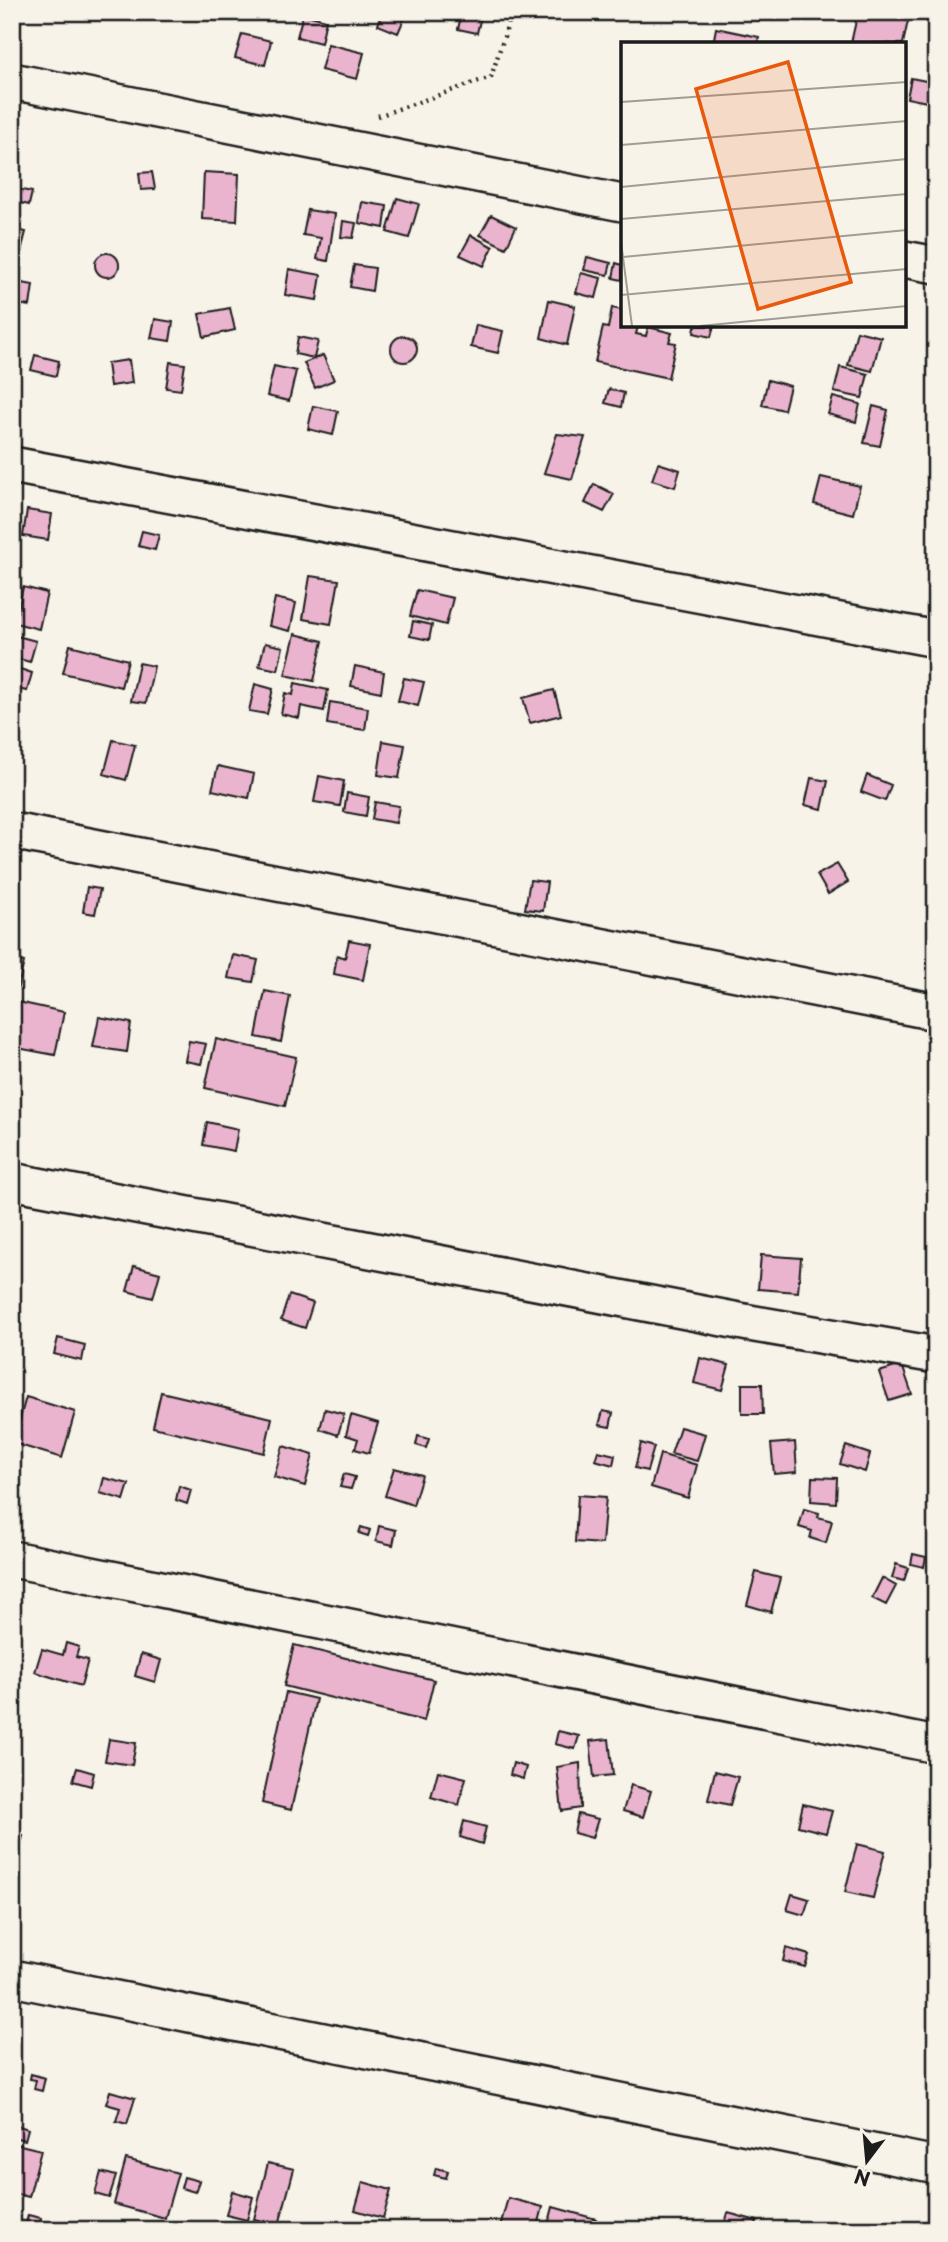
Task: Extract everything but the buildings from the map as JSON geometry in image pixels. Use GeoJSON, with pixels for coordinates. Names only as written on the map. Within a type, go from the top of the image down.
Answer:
{"type":"FeatureCollection","features":[{"type":"Feature","properties":{"kind":"street"},"geometry":{"type":"LineString","coordinates":[[12,82],[621,203]]}},
{"type":"Feature","properties":{"kind":"street"},"geometry":{"type":"LineString","coordinates":[[906,258],[936,265]]}},
{"type":"Feature","properties":{"kind":"street"},"geometry":{"type":"LineString","coordinates":[[12,464],[936,639]]}},
{"type":"Feature","properties":{"kind":"street"},"geometry":{"type":"LineString","coordinates":[[12,831],[936,1012]]}},
{"type":"Feature","properties":{"kind":"street"},"geometry":{"type":"LineString","coordinates":[[12,1181],[749,1323],[936,1355]]}},
{"type":"Feature","properties":{"kind":"street"},"geometry":{"type":"LineString","coordinates":[[12,1559],[936,1745]]}},
{"type":"Feature","properties":{"kind":"street"},"geometry":{"type":"LineString","coordinates":[[12,1978],[936,2165]]}},
{"type":"Feature","properties":{"kind":"path"},"geometry":{"type":"LineString","coordinates":[[373,117],[491,77],[512,12]]}}]}
